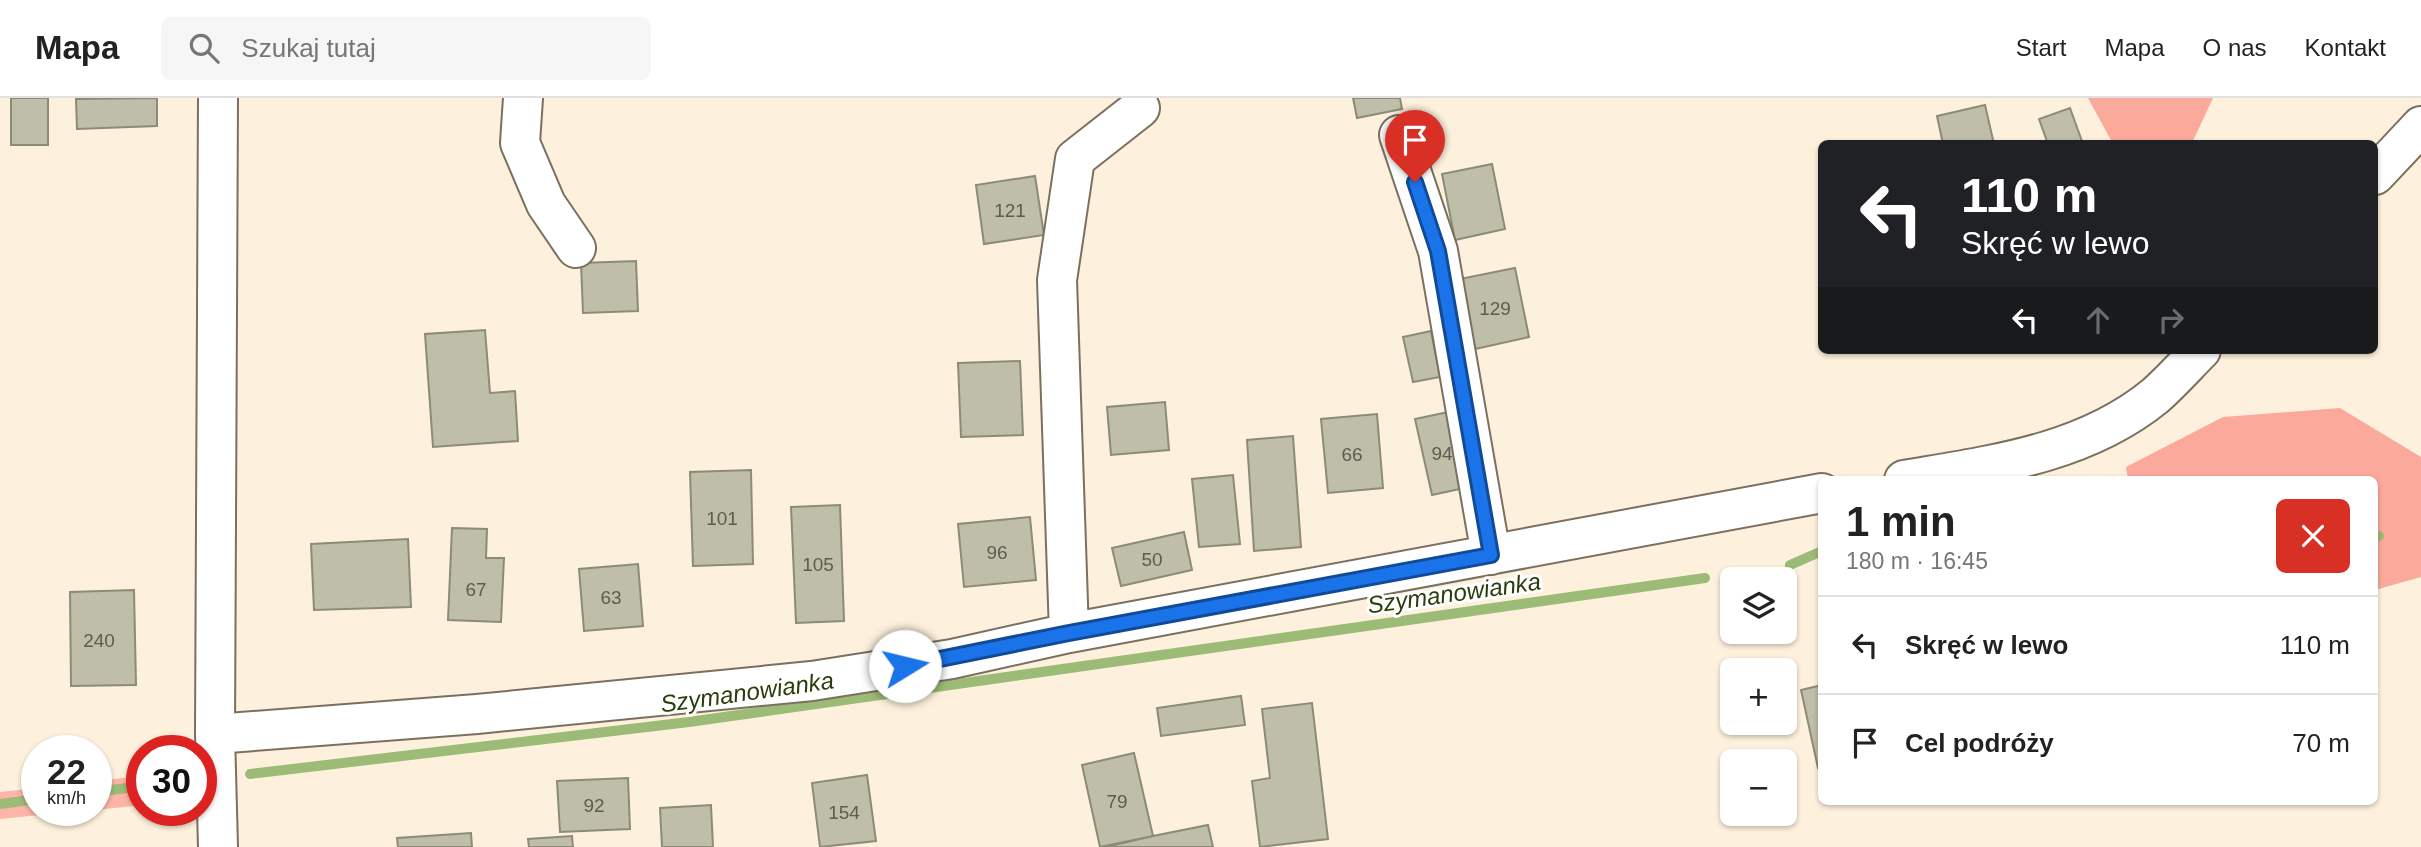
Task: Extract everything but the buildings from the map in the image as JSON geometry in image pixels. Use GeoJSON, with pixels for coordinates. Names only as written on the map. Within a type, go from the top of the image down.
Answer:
{"type":"FeatureCollection","features":[{"type":"Feature","properties":{"kind":"street"},"geometry":{"type":"LineString","coordinates":[[218,98],[215,734],[218,847]]}},
{"type":"Feature","properties":{"kind":"street"},"geometry":{"type":"LineString","coordinates":[[523,98],[520,143],[546,204],[576,247]]}},
{"type":"Feature","properties":{"kind":"street"},"geometry":{"type":"LineString","coordinates":[[1069,633],[1057,280],[1075,159],[1140,108]]}},
{"type":"Feature","properties":{"kind":"street"},"geometry":{"type":"LineString","coordinates":[[2378,172],[2421,126]]}},
{"type":"Feature","properties":{"kind":"street"},"geometry":{"type":"LineString","coordinates":[[1399,135],[1438,251],[1491,555]]}},
{"type":"Feature","properties":{"kind":"street"},"geometry":{"type":"LineString","coordinates":[[1928,476],[2018,461],[2093,435],[2155,396],[2197,354]]}},
{"type":"Feature","properties":{"kind":"street"},"geometry":{"type":"LineString","coordinates":[[215,734],[477,714],[811,681],[952,659],[1069,633],[1818,494]]}},
{"type":"Feature","properties":{"kind":"shaded area"},"geometry":{"type":"Polygon","coordinates":[[[2088,98],[2213,98],[2193,140],[2111,140],[2088,98]]]}},
{"type":"Feature","properties":{"kind":"shaded area"},"geometry":{"type":"Polygon","coordinates":[[[2340,408],[2421,457],[2421,577],[2378,589],[2378,476],[2128,476],[2126,467],[2223,417],[2340,408]]]}},
{"type":"Feature","properties":{"kind":"shaded area"},"geometry":{"type":"Polygon","coordinates":[[[126,778],[126,807],[112,808],[112,779],[126,778]]]}},
{"type":"Feature","properties":{"kind":"shaded area"},"geometry":{"type":"Polygon","coordinates":[[[21,790],[21,817],[0,819],[0,792],[21,790]]]}},
{"type":"Feature","properties":{"kind":"waterway","name":"Szymanowianka"},"geometry":{"type":"LineString","coordinates":[[1790,565],[1818,553]]}},
{"type":"Feature","properties":{"kind":"waterway","name":"Szymanowianka"},"geometry":{"type":"LineString","coordinates":[[250,774],[689,722],[1705,578]]}},
{"type":"Feature","properties":{"kind":"waterway","name":"Szymanowianka"},"geometry":{"type":"LineString","coordinates":[[112,790],[126,788]]}},
{"type":"Feature","properties":{"kind":"waterway","name":"Szymanowianka"},"geometry":{"type":"LineString","coordinates":[[0,804],[21,801]]}},
{"type":"Feature","properties":{"kind":"route"},"geometry":{"type":"LineString","coordinates":[[905,666],[1491,555],[1438,251],[1415,182]]}}]}
